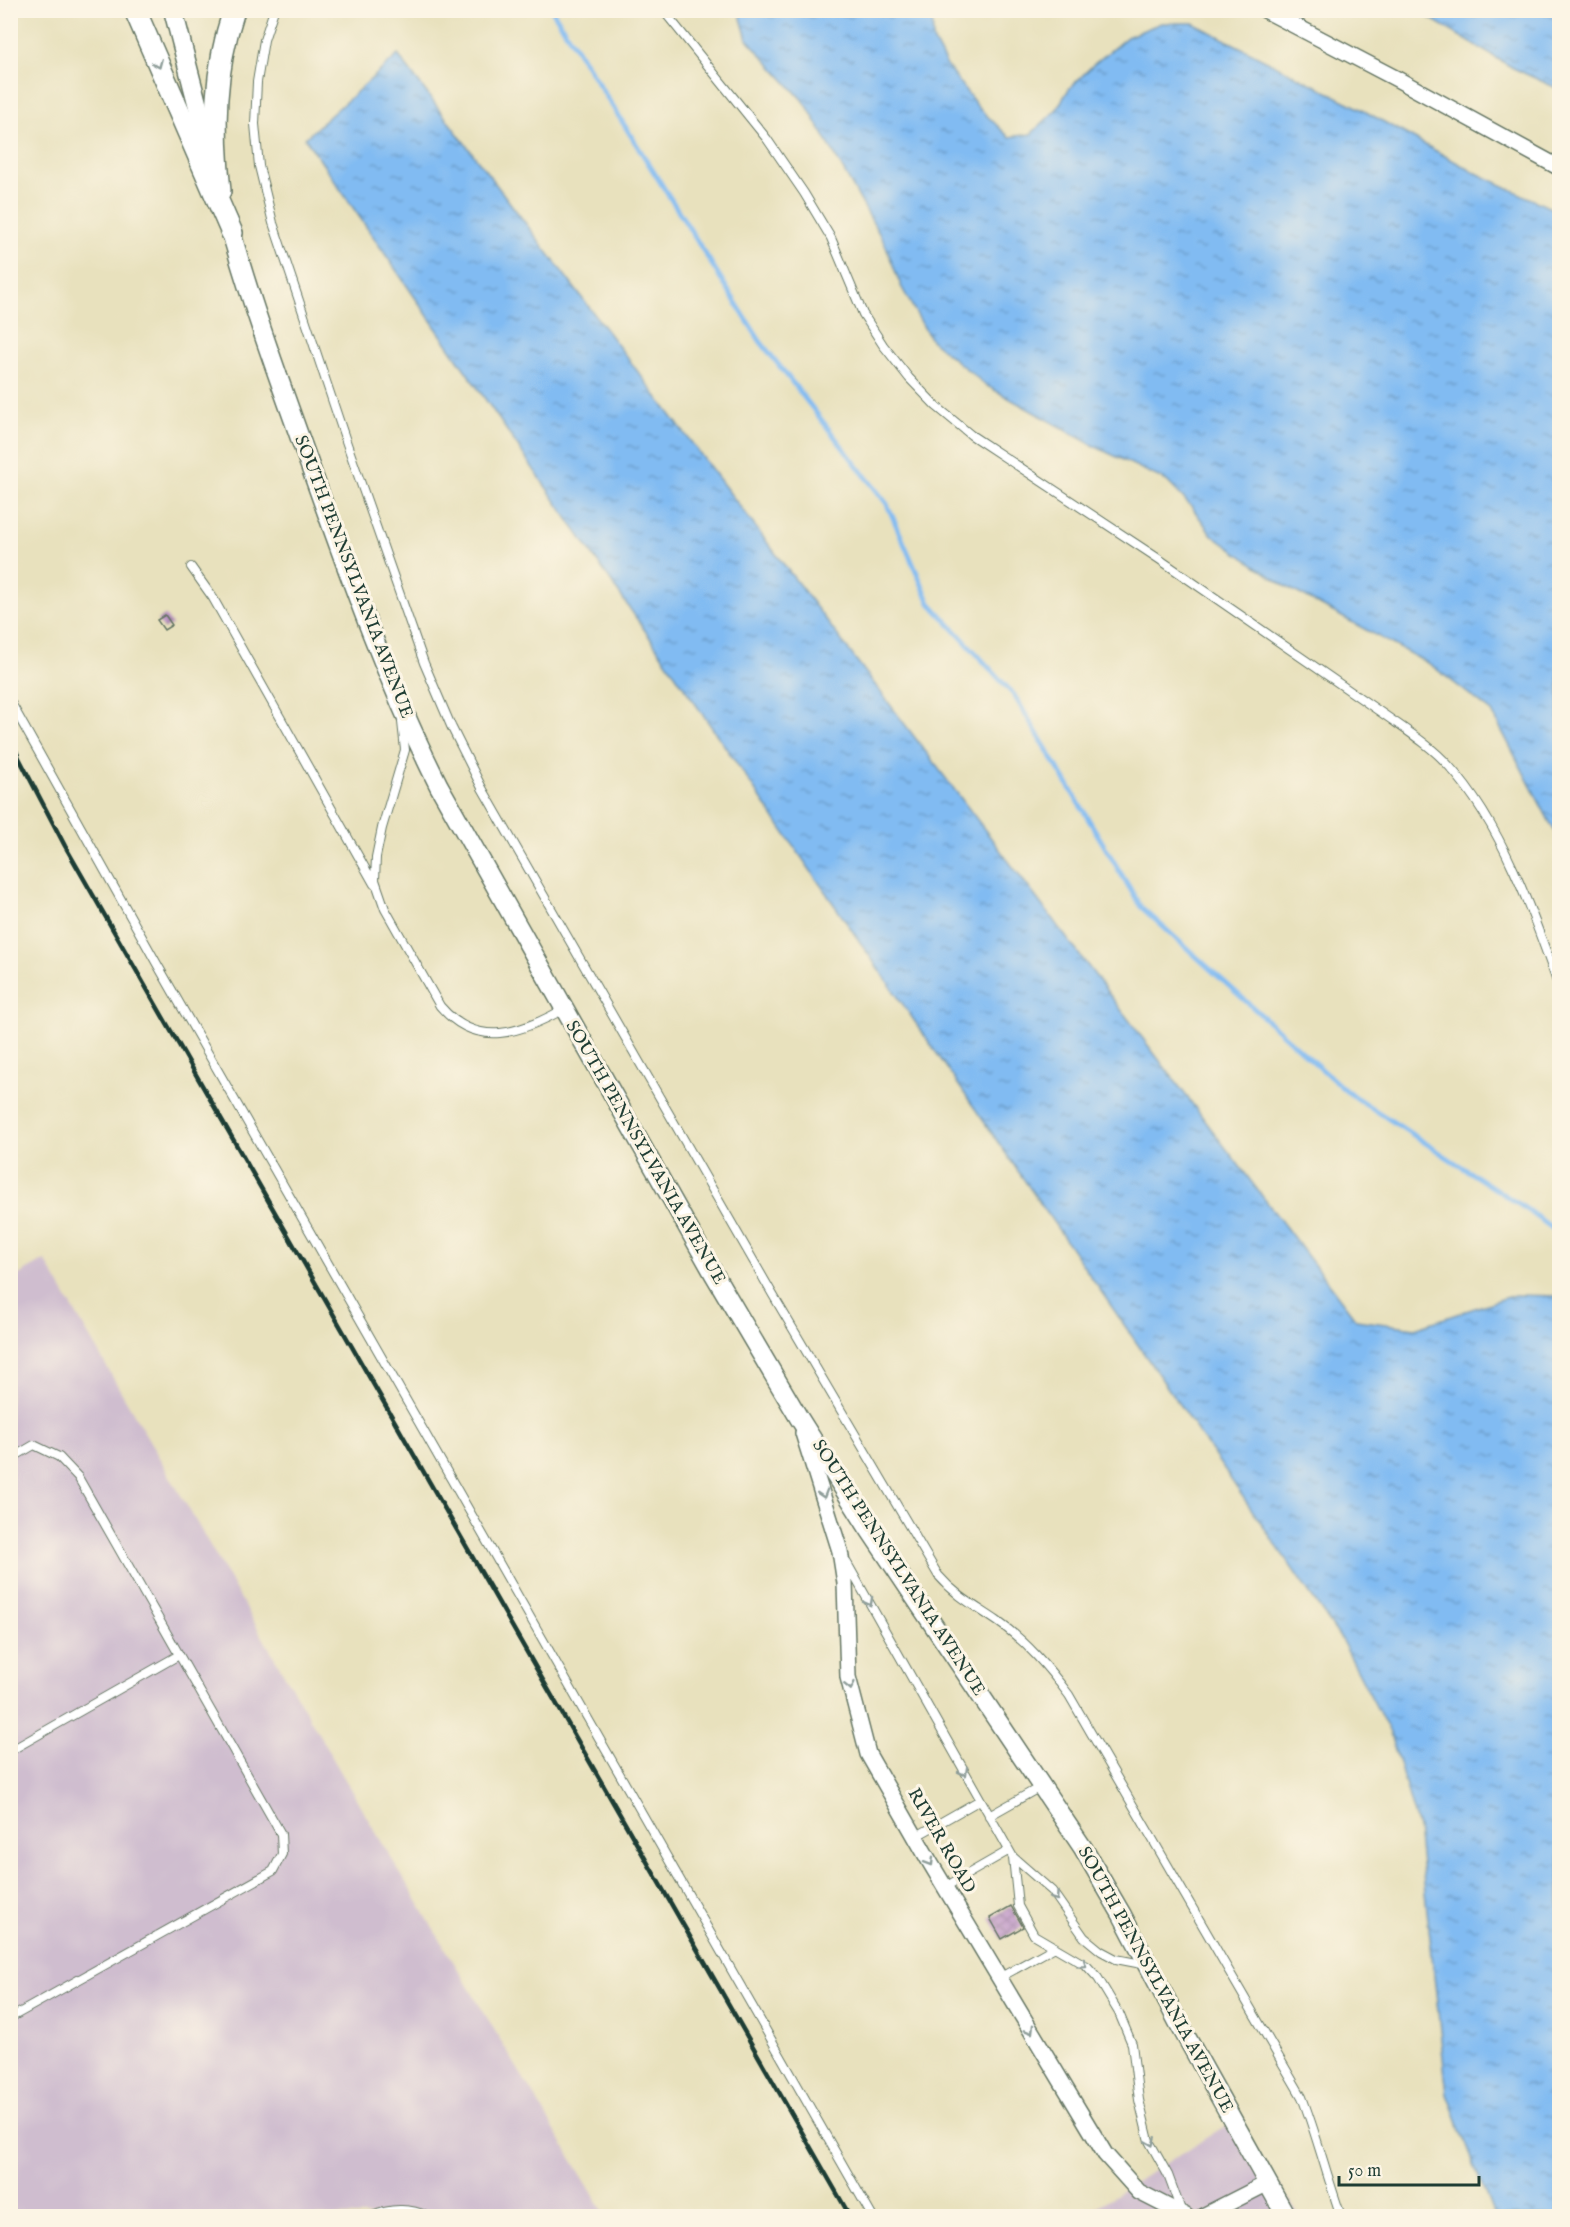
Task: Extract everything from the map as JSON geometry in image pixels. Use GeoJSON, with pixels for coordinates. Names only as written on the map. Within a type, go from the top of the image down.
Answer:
{"type":"FeatureCollection","features":[{"type":"Feature","properties":{"kind":"main road"},"geometry":{"type":"LineString","coordinates":[[135,10],[231,233]]}},
{"type":"Feature","properties":{"kind":"main road"},"geometry":{"type":"LineString","coordinates":[[220,191],[214,133],[216,97],[220,62],[234,10]]}},
{"type":"Feature","properties":{"kind":"street","name":"SOUTH PENNSYLVANIA AVENUE"},"geometry":{"type":"LineString","coordinates":[[174,10],[231,233],[282,386],[362,612],[393,688],[439,786],[714,1274],[799,1418],[867,1526],[1088,1856],[1286,2217]]}},
{"type":"Feature","properties":{"kind":"street"},"geometry":{"type":"LineString","coordinates":[[1265,10],[1560,168]]}},
{"type":"Feature","properties":{"kind":"street","name":"RIVER ROAD"},"geometry":{"type":"LineString","coordinates":[[799,1418],[840,1551],[845,1582],[848,1677],[868,1754],[915,1837],[1105,2154],[1139,2192],[1184,2216]]}},
{"type":"Feature","properties":{"kind":"street"},"geometry":{"type":"LineString","coordinates":[[1203,2217],[1268,2183]]}},
{"type":"Feature","properties":{"kind":"lane"},"geometry":{"type":"LineString","coordinates":[[274,10],[264,40],[257,82],[255,124],[259,166],[273,223],[424,663],[451,726],[482,788],[773,1295],[938,1575],[967,1603],[997,1621],[1024,1642],[1048,1667],[1069,1695],[1302,2097],[1313,2125],[1341,2217]]}},
{"type":"Feature","properties":{"kind":"lane"},"geometry":{"type":"LineString","coordinates":[[663,10],[779,157],[804,193],[831,238],[863,314],[889,353],[936,406],[979,441],[1159,559],[1383,713],[1429,747],[1449,766],[1471,794],[1515,874],[1560,990]]}},
{"type":"Feature","properties":{"kind":"lane"},"geometry":{"type":"LineString","coordinates":[[191,567],[213,598],[378,891]]}},
{"type":"Feature","properties":{"kind":"lane"},"geometry":{"type":"LineString","coordinates":[[393,688],[402,721],[405,750],[376,857],[375,880],[385,909],[440,1006],[450,1018],[474,1030],[508,1032],[535,1025],[564,1009]]}},
{"type":"Feature","properties":{"kind":"lane"},"geometry":{"type":"LineString","coordinates":[[10,700],[251,1131],[872,2217]]}},
{"type":"Feature","properties":{"kind":"lane"},"geometry":{"type":"LineString","coordinates":[[10,1459],[34,1446],[59,1457],[78,1477],[281,1834],[282,1854],[273,1871],[10,2018]]}},
{"type":"Feature","properties":{"kind":"lane"},"geometry":{"type":"LineString","coordinates":[[840,1551],[1010,1854],[1052,1891],[1084,1937],[1101,1951],[1116,1959],[1148,1965]]}},
{"type":"Feature","properties":{"kind":"lane"},"geometry":{"type":"LineString","coordinates":[[10,1750],[179,1655]]}},
{"type":"Feature","properties":{"kind":"lane"},"geometry":{"type":"LineString","coordinates":[[989,1816],[1042,1786]]}},
{"type":"Feature","properties":{"kind":"lane"},"geometry":{"type":"LineString","coordinates":[[915,1837],[980,1800]]}},
{"type":"Feature","properties":{"kind":"lane"},"geometry":{"type":"LineString","coordinates":[[945,1887],[1010,1854]]}},
{"type":"Feature","properties":{"kind":"lane"},"geometry":{"type":"LineString","coordinates":[[1010,1854],[1018,1906],[1034,1935],[1087,1966],[1098,1978],[1119,2013],[1132,2044],[1139,2100],[1149,2141],[1168,2175],[1184,2216]]}},
{"type":"Feature","properties":{"kind":"lane"},"geometry":{"type":"LineString","coordinates":[[999,1978],[1055,1947]]}},
{"type":"Feature","properties":{"kind":"lane"},"geometry":{"type":"LineString","coordinates":[[373,2217],[381,2212],[398,2210],[422,2214],[426,2217]]}},
{"type":"Feature","properties":{"kind":"shaded area"},"geometry":{"type":"Polygon","coordinates":[[[45,1260],[369,1821],[606,2216],[11,2216],[10,1280],[45,1260]]]}},
{"type":"Feature","properties":{"kind":"shaded area"},"geometry":{"type":"Polygon","coordinates":[[[1236,2119],[1300,2216],[1082,2216],[1236,2119]]]}},
{"type":"Feature","properties":{"kind":"water"},"geometry":{"type":"Polygon","coordinates":[[[739,11],[932,11],[933,40],[947,66],[978,107],[1009,137],[1031,134],[1056,110],[1069,89],[1093,65],[1127,37],[1161,23],[1193,23],[1357,107],[1472,171],[1559,212],[1559,840],[1492,712],[1431,665],[1285,586],[1213,536],[1191,506],[1167,481],[1094,446],[987,386],[931,340],[901,286],[885,244],[806,104],[747,39],[739,11]]]}},
{"type":"Feature","properties":{"kind":"water"},"geometry":{"type":"Polygon","coordinates":[[[1418,11],[1559,11],[1559,89],[1513,68],[1418,11]]]}},
{"type":"Feature","properties":{"kind":"water"},"geometry":{"type":"Polygon","coordinates":[[[398,55],[1356,1320],[1415,1328],[1514,1295],[1559,1296],[1559,2216],[1494,2216],[1447,2094],[1418,1828],[1390,1733],[1341,1639],[305,138],[398,55]]]}},
{"type":"Feature","properties":{"kind":"building"},"geometry":{"type":"Polygon","coordinates":[[[165,615],[172,625],[164,630],[157,620],[165,615]]]}},
{"type":"Feature","properties":{"kind":"building"},"geometry":{"type":"Polygon","coordinates":[[[1011,1906],[1023,1927],[1002,1939],[990,1918],[1011,1906]]]}},
{"type":"Feature","properties":{"kind":"waterway"},"geometry":{"type":"LineString","coordinates":[[552,10],[760,341],[887,504],[930,603],[1014,695],[1141,907],[1346,1091],[1529,1211],[1560,1234]]}},
{"type":"Feature","properties":{"kind":"railway"},"geometry":{"type":"LineString","coordinates":[[10,736],[65,846],[850,2216]]}}]}
